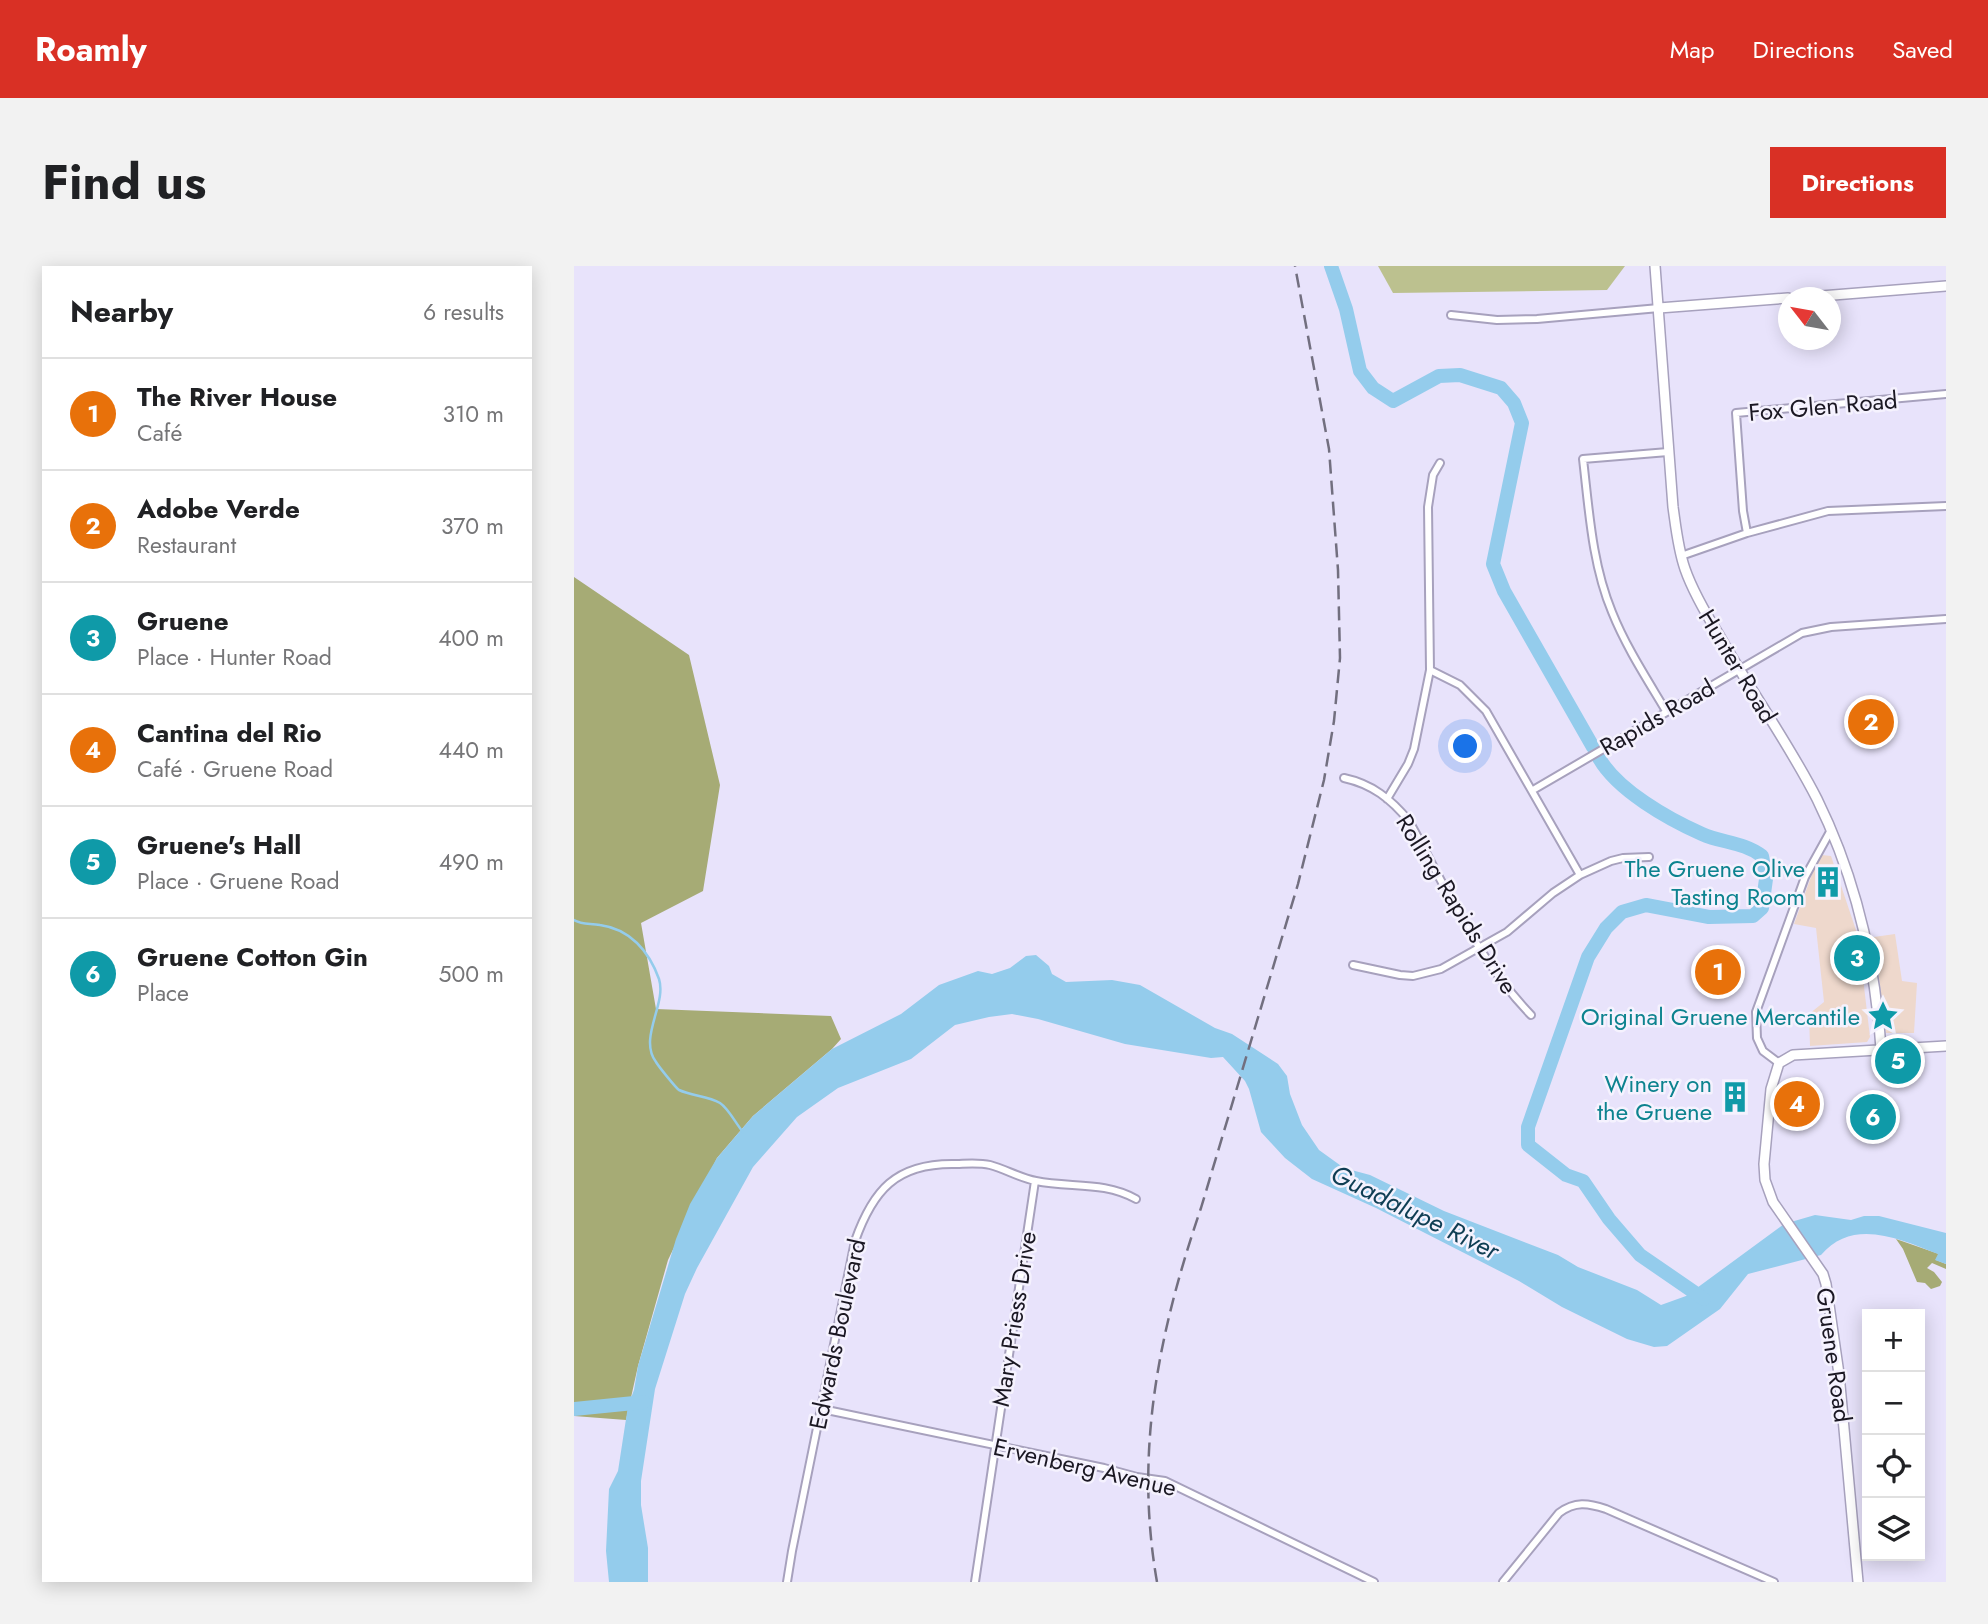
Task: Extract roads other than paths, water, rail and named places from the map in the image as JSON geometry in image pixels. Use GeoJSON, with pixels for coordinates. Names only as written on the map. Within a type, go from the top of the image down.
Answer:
{"type":"FeatureCollection","features":[{"type":"Feature","properties":{"kind":"street","name":"Hunter Road"},"geometry":{"type":"LineString","coordinates":[[1655,266],[1668,452],[1681,556],[1696,595],[1815,797],[1831,830],[1864,927],[1875,983],[1881,1049]]}},
{"type":"Feature","properties":{"kind":"street"},"geometry":{"type":"LineString","coordinates":[[1841,294],[1946,286]]}},
{"type":"Feature","properties":{"kind":"street"},"geometry":{"type":"LineString","coordinates":[[1451,315],[1510,319],[1778,299]]}},
{"type":"Feature","properties":{"kind":"street","name":"Fox Glen Road"},"geometry":{"type":"LineString","coordinates":[[1747,533],[1736,413],[1946,394]]}},
{"type":"Feature","properties":{"kind":"street"},"geometry":{"type":"LineString","coordinates":[[1666,711],[1626,644],[1608,602],[1592,538],[1583,459],[1668,452]]}},
{"type":"Feature","properties":{"kind":"street"},"geometry":{"type":"LineString","coordinates":[[1387,799],[1411,756],[1430,670],[1428,507],[1433,475],[1440,463]]}},
{"type":"Feature","properties":{"kind":"street"},"geometry":{"type":"LineString","coordinates":[[1681,556],[1747,533],[1828,511],[1946,506]]}},
{"type":"Feature","properties":{"kind":"street","name":"Rapids Road"},"geometry":{"type":"LineString","coordinates":[[1533,790],[1802,632],[1946,619]]}},
{"type":"Feature","properties":{"kind":"street"},"geometry":{"type":"LineString","coordinates":[[1430,670],[1454,681],[1478,700],[1533,790],[1580,875]]}},
{"type":"Feature","properties":{"kind":"street","name":"Rolling Rapids Drive"},"geometry":{"type":"LineString","coordinates":[[1344,778],[1361,781],[1387,799],[1409,821],[1479,947],[1507,990],[1531,1015]]}},
{"type":"Feature","properties":{"kind":"street"},"geometry":{"type":"LineString","coordinates":[[1831,830],[1805,877],[1756,1012],[1757,1038],[1763,1051],[1779,1063],[1793,1055],[1804,1053],[1946,1046]]}},
{"type":"Feature","properties":{"kind":"street"},"geometry":{"type":"LineString","coordinates":[[1353,965],[1400,975],[1441,969],[1507,932],[1553,892],[1580,875],[1611,861],[1649,857]]}},
{"type":"Feature","properties":{"kind":"street","name":"Gruene Road"},"geometry":{"type":"LineString","coordinates":[[1779,1063],[1771,1089],[1765,1180],[1773,1202],[1822,1273],[1826,1284],[1839,1374],[1858,1582]]}},
{"type":"Feature","properties":{"kind":"street","name":"Edwards Boulevard"},"geometry":{"type":"LineString","coordinates":[[788,1582],[855,1241],[872,1203],[887,1184],[908,1170],[939,1164],[988,1165],[1035,1181],[1113,1189],[1136,1199]]}},
{"type":"Feature","properties":{"kind":"street","name":"Mary Priess Drive"},"geometry":{"type":"LineString","coordinates":[[975,1582],[1035,1181]]}},
{"type":"Feature","properties":{"kind":"street","name":"Ervenberg Avenue"},"geometry":{"type":"LineString","coordinates":[[821,1409],[1165,1481],[1374,1582]]}},
{"type":"Feature","properties":{"kind":"street"},"geometry":{"type":"LineString","coordinates":[[1503,1582],[1559,1513],[1567,1507],[1585,1503],[1606,1509],[1774,1582]]}},
{"type":"Feature","properties":{"kind":"water","name":"Guadalupe River"},"geometry":{"type":"Polygon","coordinates":[[[1036,955],[1049,966],[1052,974],[1066,982],[1112,980],[1140,985],[1215,1028],[1232,1034],[1278,1064],[1287,1076],[1290,1094],[1302,1125],[1319,1150],[1344,1168],[1370,1175],[1444,1211],[1558,1255],[1578,1267],[1637,1290],[1661,1305],[1686,1296],[1784,1224],[1815,1215],[1851,1220],[1864,1216],[1879,1216],[1946,1233],[1946,1264],[1935,1260],[1938,1254],[1908,1242],[1877,1235],[1847,1237],[1834,1243],[1821,1255],[1748,1274],[1720,1309],[1667,1346],[1654,1347],[1627,1339],[1376,1208],[1312,1179],[1285,1158],[1261,1132],[1245,1081],[1223,1057],[1211,1058],[1125,1044],[1012,1014],[955,1025],[911,1059],[838,1088],[797,1117],[753,1167],[685,1294],[655,1389],[641,1481],[641,1505],[648,1548],[648,1582],[609,1582],[606,1551],[609,1489],[618,1471],[628,1406],[638,1366],[676,1239],[690,1204],[717,1158],[753,1116],[832,1049],[901,1014],[939,985],[978,971],[992,974],[1010,968],[1026,956],[1036,955]]]}},
{"type":"Feature","properties":{"kind":"waterway"},"geometry":{"type":"LineString","coordinates":[[1331,266],[1346,309],[1360,371],[1373,388],[1393,401],[1439,376],[1460,375],[1501,388],[1514,403],[1522,423],[1493,564],[1504,591],[1593,747]]}},
{"type":"Feature","properties":{"kind":"waterway"},"geometry":{"type":"LineString","coordinates":[[1599,758],[1618,781],[1659,812],[1702,834],[1748,848],[1762,856],[1766,879],[1762,908],[1753,916],[1709,917],[1646,905],[1622,912],[1606,928],[1588,957],[1528,1127],[1528,1145],[1566,1175],[1583,1181],[1609,1219],[1640,1255],[1704,1299]]}},
{"type":"Feature","properties":{"kind":"waterway"},"geometry":{"type":"LineString","coordinates":[[574,920],[611,927],[629,936],[644,951],[655,969],[660,989],[651,1032],[651,1053],[679,1090],[720,1103],[743,1132]]}},
{"type":"Feature","properties":{"kind":"waterway"},"geometry":{"type":"LineString","coordinates":[[574,1409],[644,1402]]}},
{"type":"Feature","properties":{"kind":"railway"},"geometry":{"type":"LineString","coordinates":[[1157,1582],[1148,1486],[1155,1392],[1163,1346],[1186,1254],[1298,884],[1324,780],[1334,721],[1340,658],[1338,570],[1329,449],[1295,266]]}},
{"type":"Feature","properties":{"kind":"place","name":"Adobe Verde"},"geometry":{"type":"Point","coordinates":[1871,722]}},
{"type":"Feature","properties":{"kind":"place","name":"The Gruene Olive Tasting Room"},"geometry":{"type":"Point","coordinates":[1828,882]}},
{"type":"Feature","properties":{"kind":"place","name":"Gruene"},"geometry":{"type":"Point","coordinates":[1857,958]}},
{"type":"Feature","properties":{"kind":"place","name":"The River House"},"geometry":{"type":"Point","coordinates":[1718,972]}},
{"type":"Feature","properties":{"kind":"place","name":"Original Gruene Mercantile"},"geometry":{"type":"Point","coordinates":[1883,1016]}},
{"type":"Feature","properties":{"kind":"place","name":"Gruene's Hall"},"geometry":{"type":"Point","coordinates":[1898,1061]}},
{"type":"Feature","properties":{"kind":"place","name":"Winery on the Gruene"},"geometry":{"type":"Point","coordinates":[1735,1097]}},
{"type":"Feature","properties":{"kind":"place","name":"Cantina del Rio"},"geometry":{"type":"Point","coordinates":[1797,1104]}},
{"type":"Feature","properties":{"kind":"place","name":"Gruene Cotton Gin"},"geometry":{"type":"Point","coordinates":[1873,1117]}}]}
